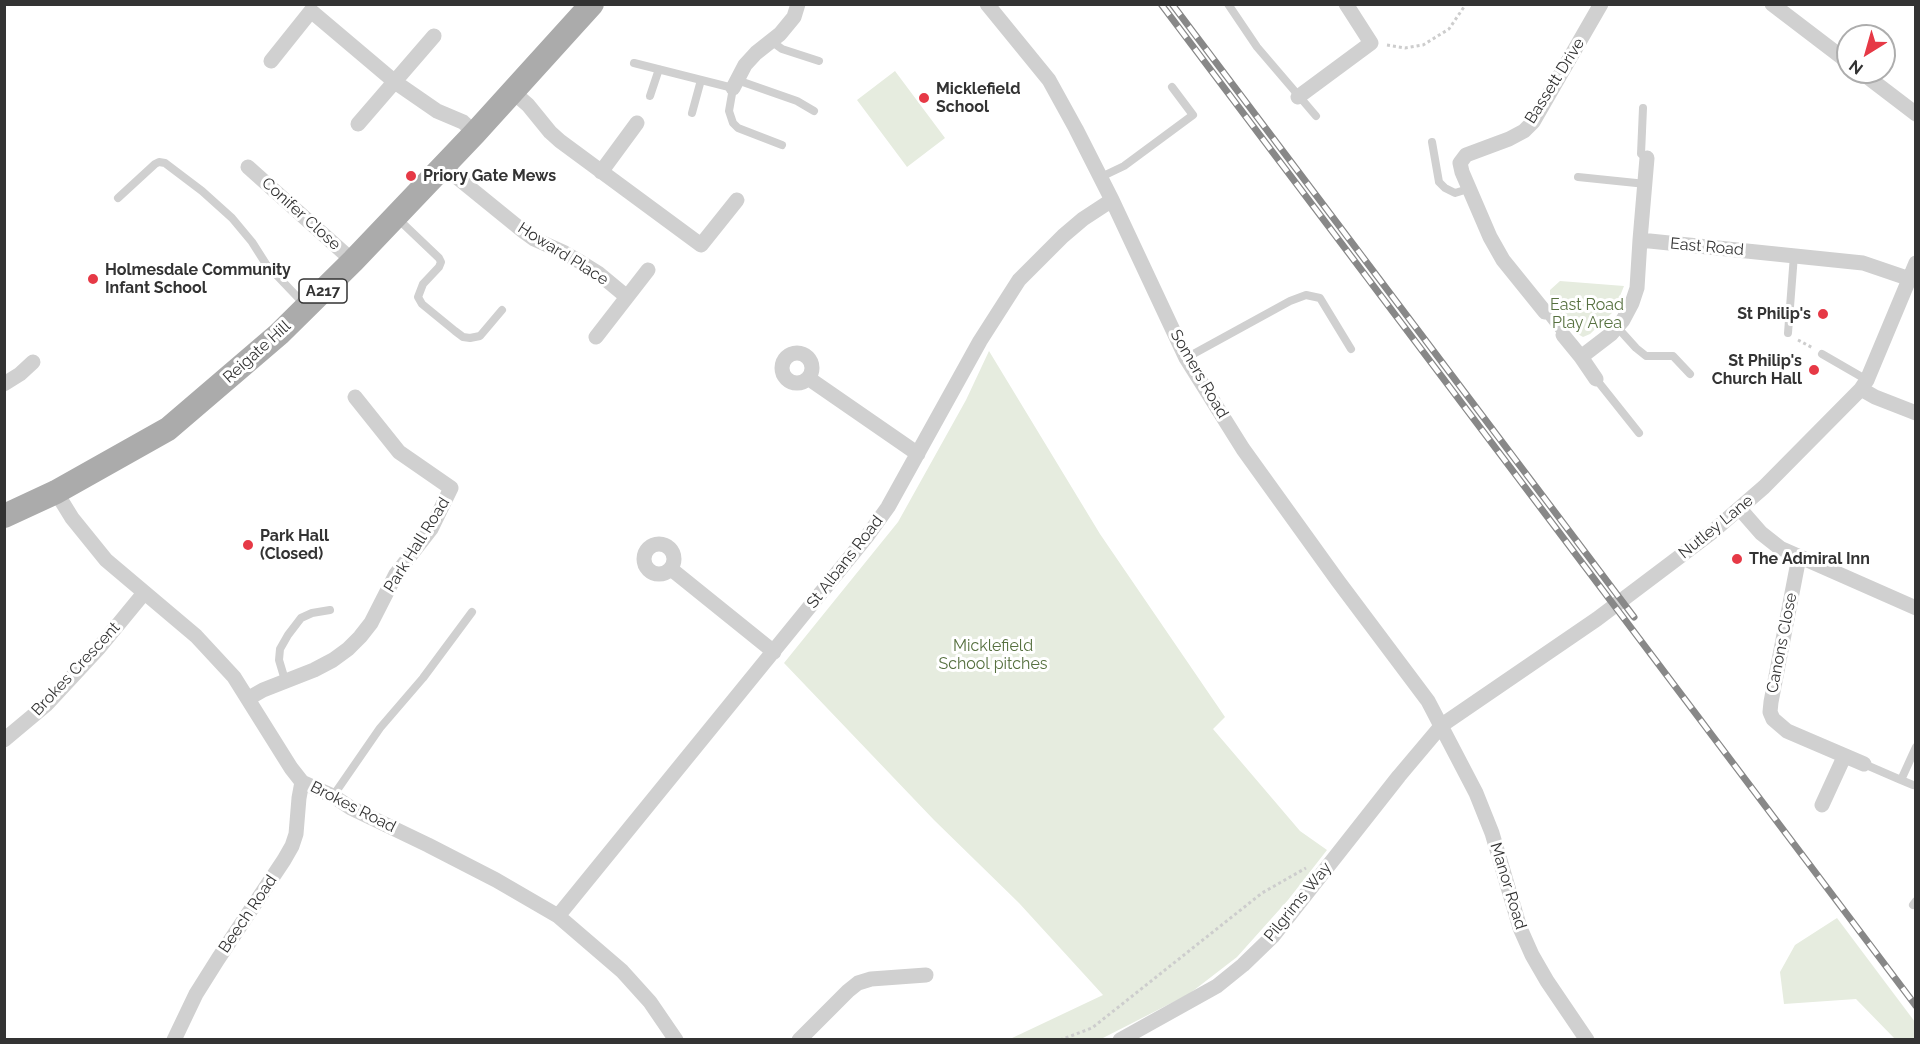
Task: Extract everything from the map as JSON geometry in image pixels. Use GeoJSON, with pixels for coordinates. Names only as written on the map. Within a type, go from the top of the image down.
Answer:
{"type":"FeatureCollection","features":[{"type":"Feature","properties":{"kind":"main road","name":"Reigate Hill"},"geometry":{"type":"LineString","coordinates":[[4,516],[56,492],[168,429],[279,334],[353,261],[475,133],[592,4]]}},
{"type":"Feature","properties":{"kind":"street"},"geometry":{"type":"LineString","coordinates":[[735,84],[745,65],[794,17],[798,4]]}},
{"type":"Feature","properties":{"kind":"street","name":"Somers Road"},"geometry":{"type":"LineString","coordinates":[[987,4],[1049,80],[1101,177],[1186,358],[1255,466],[1428,701],[1442,725]]}},
{"type":"Feature","properties":{"kind":"street"},"geometry":{"type":"LineString","coordinates":[[1298,97],[1371,43],[1346,4]]}},
{"type":"Feature","properties":{"kind":"street","name":"Bassett Drive"},"geometry":{"type":"LineString","coordinates":[[1545,312],[1503,260],[1468,189],[1460,163],[1466,155],[1509,139],[1524,131],[1533,122],[1600,4]]}},
{"type":"Feature","properties":{"kind":"street"},"geometry":{"type":"LineString","coordinates":[[1772,4],[1836,53]]}},
{"type":"Feature","properties":{"kind":"street"},"geometry":{"type":"LineString","coordinates":[[271,61],[311,8],[395,82],[437,111],[463,122],[475,133]]}},
{"type":"Feature","properties":{"kind":"street"},"geometry":{"type":"LineString","coordinates":[[358,124],[434,36]]}},
{"type":"Feature","properties":{"kind":"street"},"geometry":{"type":"LineString","coordinates":[[1877,84],[1916,114]]}},
{"type":"Feature","properties":{"kind":"street"},"geometry":{"type":"LineString","coordinates":[[513,92],[528,105],[549,132],[701,245],[737,200]]}},
{"type":"Feature","properties":{"kind":"street"},"geometry":{"type":"LineString","coordinates":[[601,172],[637,123]]}},
{"type":"Feature","properties":{"kind":"street"},"geometry":{"type":"LineString","coordinates":[[1581,357],[1617,327],[1628,311],[1637,288],[1647,158]]}},
{"type":"Feature","properties":{"kind":"street","name":"Howard Place"},"geometry":{"type":"LineString","coordinates":[[443,166],[523,231],[598,273],[627,297]]}},
{"type":"Feature","properties":{"kind":"street","name":"Conifer Close"},"geometry":{"type":"LineString","coordinates":[[248,167],[353,261]]}},
{"type":"Feature","properties":{"kind":"street","name":"St Albans Road"},"geometry":{"type":"LineString","coordinates":[[558,916],[868,536],[888,507],[980,341],[1019,280],[1063,236],[1083,219],[1112,200]]}},
{"type":"Feature","properties":{"kind":"street","name":"East Road"},"geometry":{"type":"LineString","coordinates":[[1640,240],[1863,263],[1910,279]]}},
{"type":"Feature","properties":{"kind":"street","name":"Nutley Lane"},"geometry":{"type":"LineString","coordinates":[[1442,725],[1598,619],[1740,509],[1764,487],[1864,384],[1916,262]]}},
{"type":"Feature","properties":{"kind":"street"},"geometry":{"type":"LineString","coordinates":[[596,337],[648,270]]}},
{"type":"Feature","properties":{"kind":"street"},"geometry":{"type":"LineString","coordinates":[[1563,335],[1596,379]]}},
{"type":"Feature","properties":{"kind":"street"},"geometry":{"type":"LineString","coordinates":[[4,384],[33,362]]}},
{"type":"Feature","properties":{"kind":"street"},"geometry":{"type":"LineString","coordinates":[[808,378],[918,454]]}},
{"type":"Feature","properties":{"kind":"street"},"geometry":{"type":"LineString","coordinates":[[1864,384],[1875,397],[1916,413]]}},
{"type":"Feature","properties":{"kind":"street","name":"Park Hall Road"},"geometry":{"type":"LineString","coordinates":[[249,698],[333,660],[360,637],[376,615],[396,574],[431,529],[451,488],[399,452],[355,397]]}},
{"type":"Feature","properties":{"kind":"street","name":"Brokes Road"},"geometry":{"type":"LineString","coordinates":[[56,492],[72,518],[106,560],[196,636],[234,676],[302,782],[496,880],[558,916],[622,971],[650,1002],[676,1040]]}},
{"type":"Feature","properties":{"kind":"street"},"geometry":{"type":"LineString","coordinates":[[1740,509],[1770,540],[1799,557],[1916,608]]}},
{"type":"Feature","properties":{"kind":"street","name":"Canons Close"},"geometry":{"type":"LineString","coordinates":[[1799,557],[1770,712],[1779,726],[1787,731],[1864,765]]}},
{"type":"Feature","properties":{"kind":"street"},"geometry":{"type":"LineString","coordinates":[[671,569],[774,652]]}},
{"type":"Feature","properties":{"kind":"street","name":"Brokes Crescent"},"geometry":{"type":"LineString","coordinates":[[4,740],[47,704],[98,649],[144,593]]}},
{"type":"Feature","properties":{"kind":"street","name":"Pilgrims Way"},"geometry":{"type":"LineString","coordinates":[[1120,1040],[1217,986],[1266,943],[1442,725]]}},
{"type":"Feature","properties":{"kind":"street","name":"Manor Road"},"geometry":{"type":"LineString","coordinates":[[1442,725],[1476,793],[1492,833],[1520,928],[1532,955],[1587,1040]]}},
{"type":"Feature","properties":{"kind":"street"},"geometry":{"type":"LineString","coordinates":[[1822,805],[1844,757]]}},
{"type":"Feature","properties":{"kind":"street","name":"Beech Road"},"geometry":{"type":"LineString","coordinates":[[174,1040],[196,994],[292,846],[296,834],[302,782]]}},
{"type":"Feature","properties":{"kind":"street"},"geometry":{"type":"LineString","coordinates":[[799,1040],[858,983],[871,979],[926,975]]}},
{"type":"Feature","properties":{"kind":"lane"},"geometry":{"type":"LineString","coordinates":[[1228,4],[1257,47],[1316,116]]}},
{"type":"Feature","properties":{"kind":"lane"},"geometry":{"type":"LineString","coordinates":[[771,41],[783,49],[819,61]]}},
{"type":"Feature","properties":{"kind":"lane"},"geometry":{"type":"LineString","coordinates":[[634,63],[701,80],[735,84],[797,101],[814,111]]}},
{"type":"Feature","properties":{"kind":"lane"},"geometry":{"type":"LineString","coordinates":[[650,96],[659,69]]}},
{"type":"Feature","properties":{"kind":"lane"},"geometry":{"type":"LineString","coordinates":[[692,113],[701,80]]}},
{"type":"Feature","properties":{"kind":"lane"},"geometry":{"type":"LineString","coordinates":[[735,84],[729,111],[733,123],[738,128],[782,145]]}},
{"type":"Feature","properties":{"kind":"lane"},"geometry":{"type":"LineString","coordinates":[[1101,177],[1124,166],[1193,115],[1172,87]]}},
{"type":"Feature","properties":{"kind":"lane"},"geometry":{"type":"LineString","coordinates":[[1643,108],[1641,154],[1647,158]]}},
{"type":"Feature","properties":{"kind":"lane"},"geometry":{"type":"LineString","coordinates":[[1432,142],[1439,182],[1455,193],[1468,189]]}},
{"type":"Feature","properties":{"kind":"lane"},"geometry":{"type":"LineString","coordinates":[[118,198],[154,164],[165,163],[202,191],[232,218],[252,242],[266,264],[306,307]]}},
{"type":"Feature","properties":{"kind":"lane"},"geometry":{"type":"LineString","coordinates":[[1578,177],[1646,184]]}},
{"type":"Feature","properties":{"kind":"lane"},"geometry":{"type":"LineString","coordinates":[[395,216],[441,262],[440,267],[423,284],[418,297],[422,304],[463,337],[470,338],[480,336],[502,310]]}},
{"type":"Feature","properties":{"kind":"lane"},"geometry":{"type":"LineString","coordinates":[[1788,333],[1794,255]]}},
{"type":"Feature","properties":{"kind":"lane"},"geometry":{"type":"LineString","coordinates":[[1186,358],[1290,301],[1306,295],[1320,298],[1351,349]]}},
{"type":"Feature","properties":{"kind":"lane"},"geometry":{"type":"LineString","coordinates":[[1545,312],[1563,335]]}},
{"type":"Feature","properties":{"kind":"lane"},"geometry":{"type":"LineString","coordinates":[[1617,327],[1646,356],[1673,356],[1690,374]]}},
{"type":"Feature","properties":{"kind":"lane"},"geometry":{"type":"LineString","coordinates":[[1822,354],[1864,384]]}},
{"type":"Feature","properties":{"kind":"lane"},"geometry":{"type":"LineString","coordinates":[[1596,379],[1639,433]]}},
{"type":"Feature","properties":{"kind":"lane"},"geometry":{"type":"LineString","coordinates":[[285,680],[279,660],[280,648],[288,635],[301,618],[312,613],[330,610]]}},
{"type":"Feature","properties":{"kind":"lane"},"geometry":{"type":"LineString","coordinates":[[333,796],[380,728],[423,678],[472,612]]}},
{"type":"Feature","properties":{"kind":"lane"},"geometry":{"type":"LineString","coordinates":[[1901,780],[1916,747]]}},
{"type":"Feature","properties":{"kind":"lane"},"geometry":{"type":"LineString","coordinates":[[1864,765],[1913,785]]}},
{"type":"Feature","properties":{"kind":"path"},"geometry":{"type":"LineString","coordinates":[[1371,43],[1405,48],[1423,45],[1449,29],[1466,4]]}},
{"type":"Feature","properties":{"kind":"path"},"geometry":{"type":"LineString","coordinates":[[1788,333],[1822,354]]}},
{"type":"Feature","properties":{"kind":"path"},"geometry":{"type":"LineString","coordinates":[[1060,1040],[1092,1028],[1262,893],[1312,864]]}},
{"type":"Feature","properties":{"kind":"green space"},"geometry":{"type":"Polygon","coordinates":[[[895,71],[945,138],[907,167],[857,100],[895,71]]]}},
{"type":"Feature","properties":{"kind":"green space","name":"East Road Play Area"},"geometry":{"type":"Polygon","coordinates":[[[1560,281],[1624,286],[1614,311],[1590,334],[1583,337],[1571,328],[1550,299],[1550,290],[1560,281]]]}},
{"type":"Feature","properties":{"kind":"green space","name":"Micklefield School pitches"},"geometry":{"type":"Polygon","coordinates":[[[989,351],[1100,534],[1225,717],[1213,729],[1300,831],[1327,850],[1288,900],[1237,957],[1189,994],[1101,1039],[1010,1039],[1103,995],[1019,903],[934,820],[784,663],[898,522],[966,400],[989,351]]]}},
{"type":"Feature","properties":{"kind":"green space"},"geometry":{"type":"Polygon","coordinates":[[[1837,918],[1915,1022],[1915,1039],[1895,1039],[1856,999],[1784,1004],[1780,972],[1795,945],[1837,918]]]}},
{"type":"Feature","properties":{"kind":"railway"},"geometry":{"type":"LineString","coordinates":[[1161,4],[1916,1006]]}},
{"type":"Feature","properties":{"kind":"railway"},"geometry":{"type":"LineString","coordinates":[[1172,4],[1634,617]]}},
{"type":"Feature","properties":{"kind":"place","name":"Micklefield School"},"geometry":{"type":"Point","coordinates":[924,98]}},
{"type":"Feature","properties":{"kind":"place","name":"Priory Gate Mews"},"geometry":{"type":"Point","coordinates":[411,176]}},
{"type":"Feature","properties":{"kind":"place","name":"Holmesdale Community Infant School"},"geometry":{"type":"Point","coordinates":[93,279]}},
{"type":"Feature","properties":{"kind":"place","name":"St Philip's"},"geometry":{"type":"Point","coordinates":[1823,314]}},
{"type":"Feature","properties":{"kind":"place","name":"St Philip's Church Hall"},"geometry":{"type":"Point","coordinates":[1814,370]}},
{"type":"Feature","properties":{"kind":"place","name":"Park Hall (Closed)"},"geometry":{"type":"Point","coordinates":[248,545]}},
{"type":"Feature","properties":{"kind":"place","name":"The Admiral Inn"},"geometry":{"type":"Point","coordinates":[1737,559]}}]}
